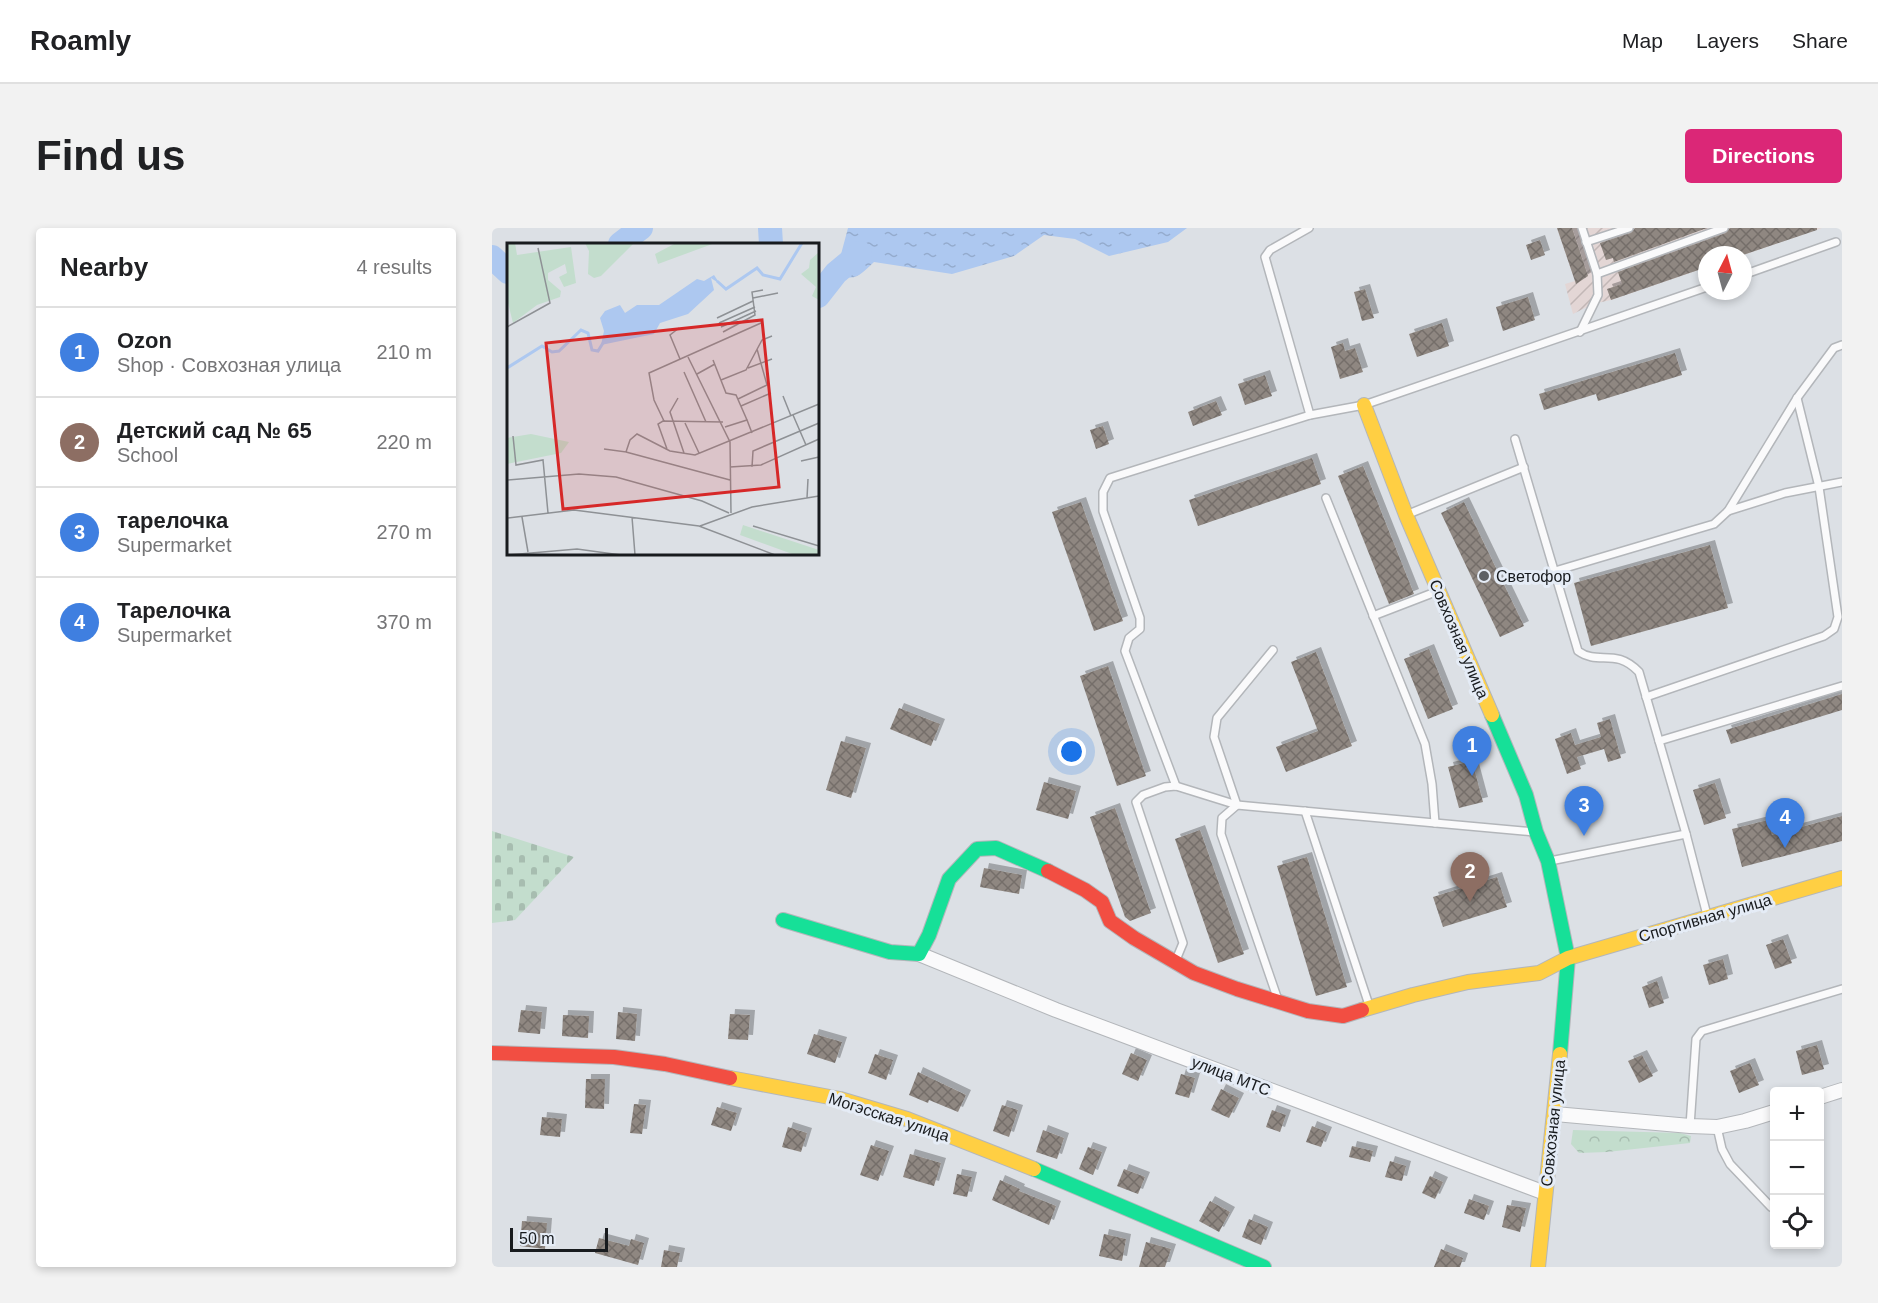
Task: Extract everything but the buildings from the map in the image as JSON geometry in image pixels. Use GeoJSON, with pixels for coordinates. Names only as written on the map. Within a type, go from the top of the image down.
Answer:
{"type":"FeatureCollection","features":[{"type":"Feature","properties":{"kind":"street","name":"Совхозная улица"},"geometry":{"type":"LineString","coordinates":[[1364,405],[1406,515],[1526,795],[1536,832],[1548,861],[1568,958],[1555,1114],[1538,1267]]}},
{"type":"Feature","properties":{"kind":"street","name":"Спортивная улица"},"geometry":{"type":"LineString","coordinates":[[919,954],[929,935],[949,879],[977,849],[996,848],[1026,860],[1084,890],[1102,902],[1110,921],[1194,973],[1308,1011],[1343,1017],[1413,995],[1468,982],[1539,973],[1568,958],[1842,878]]}},
{"type":"Feature","properties":{"kind":"street"},"geometry":{"type":"LineString","coordinates":[[783,920],[890,952],[919,954]]}},
{"type":"Feature","properties":{"kind":"street","name":"улица МТС"},"geometry":{"type":"LineString","coordinates":[[919,954],[1056,1010],[1545,1193]]}},
{"type":"Feature","properties":{"kind":"street","name":"Могэсская улица"},"geometry":{"type":"LineString","coordinates":[[492,1053],[624,1059],[840,1099],[907,1119],[1005,1157],[1264,1267]]}},
{"type":"Feature","properties":{"kind":"street"},"geometry":{"type":"LineString","coordinates":[[1824,1096],[1842,1090]]}},
{"type":"Feature","properties":{"kind":"street"},"geometry":{"type":"LineString","coordinates":[[1555,1114],[1690,1126],[1717,1126],[1770,1113]]}},
{"type":"Feature","properties":{"kind":"lane"},"geometry":{"type":"LineString","coordinates":[[1309,228],[1270,250],[1265,257],[1310,415]]}},
{"type":"Feature","properties":{"kind":"lane"},"geometry":{"type":"LineString","coordinates":[[1580,332],[1598,295],[1597,273],[1582,228]]}},
{"type":"Feature","properties":{"kind":"lane"},"geometry":{"type":"LineString","coordinates":[[1587,242],[1629,228]]}},
{"type":"Feature","properties":{"kind":"lane"},"geometry":{"type":"LineString","coordinates":[[1597,273],[1724,228]]}},
{"type":"Feature","properties":{"kind":"lane"},"geometry":{"type":"LineString","coordinates":[[1752,272],[1836,242]]}},
{"type":"Feature","properties":{"kind":"lane"},"geometry":{"type":"LineString","coordinates":[[1176,786],[1125,651],[1129,638],[1140,629],[1140,618],[1103,511],[1102,492],[1110,478],[1310,415],[1364,405],[1698,290]]}},
{"type":"Feature","properties":{"kind":"lane"},"geometry":{"type":"LineString","coordinates":[[1555,572],[1714,524],[1728,511],[1797,398],[1834,348],[1842,345]]}},
{"type":"Feature","properties":{"kind":"lane"},"geometry":{"type":"LineString","coordinates":[[1646,697],[1824,636],[1834,629],[1838,617],[1819,486],[1797,398]]}},
{"type":"Feature","properties":{"kind":"lane"},"geometry":{"type":"LineString","coordinates":[[1515,439],[1578,651],[1587,658],[1611,657],[1629,662],[1639,672],[1686,834],[1707,917]]}},
{"type":"Feature","properties":{"kind":"lane"},"geometry":{"type":"LineString","coordinates":[[1406,515],[1524,467]]}},
{"type":"Feature","properties":{"kind":"lane"},"geometry":{"type":"LineString","coordinates":[[1728,511],[1785,493],[1842,482]]}},
{"type":"Feature","properties":{"kind":"lane"},"geometry":{"type":"LineString","coordinates":[[1326,498],[1425,744],[1432,784],[1435,823]]}},
{"type":"Feature","properties":{"kind":"lane"},"geometry":{"type":"LineString","coordinates":[[1373,616],[1438,591]]}},
{"type":"Feature","properties":{"kind":"lane"},"geometry":{"type":"LineString","coordinates":[[1237,805],[1214,737],[1217,718],[1273,650]]}},
{"type":"Feature","properties":{"kind":"lane"},"geometry":{"type":"LineString","coordinates":[[1659,741],[1842,686]]}},
{"type":"Feature","properties":{"kind":"lane"},"geometry":{"type":"LineString","coordinates":[[1175,963],[1183,942],[1136,802],[1143,795],[1165,787],[1176,786],[1237,805],[1536,832]]}},
{"type":"Feature","properties":{"kind":"lane"},"geometry":{"type":"LineString","coordinates":[[1237,805],[1222,818],[1221,834],[1278,1002]]}},
{"type":"Feature","properties":{"kind":"lane"},"geometry":{"type":"LineString","coordinates":[[1305,811],[1370,1010]]}},
{"type":"Feature","properties":{"kind":"lane"},"geometry":{"type":"LineString","coordinates":[[1548,861],[1686,834]]}},
{"type":"Feature","properties":{"kind":"lane"},"geometry":{"type":"LineString","coordinates":[[1690,1126],[1696,1039],[1702,1031],[1842,988]]}},
{"type":"Feature","properties":{"kind":"lane"},"geometry":{"type":"LineString","coordinates":[[1717,1126],[1722,1149],[1730,1164],[1770,1206]]}},
{"type":"Feature","properties":{"kind":"shaded area"},"geometry":{"type":"Polygon","coordinates":[[[1557,228],[1822,228],[1752,252],[1752,246],[1698,246],[1698,270],[1593,304],[1573,314],[1565,284],[1575,281],[1557,228]]]}},
{"type":"Feature","properties":{"kind":"green space"},"geometry":{"type":"Polygon","coordinates":[[[492,831],[574,857],[515,920],[492,923],[492,831]]]}},
{"type":"Feature","properties":{"kind":"green space"},"geometry":{"type":"Polygon","coordinates":[[[1573,1130],[1680,1133],[1691,1136],[1690,1143],[1579,1153],[1571,1144],[1573,1130]]]}},
{"type":"Feature","properties":{"kind":"water"},"geometry":{"type":"Polygon","coordinates":[[[848,228],[1187,228],[1168,242],[1109,256],[1075,239],[1044,235],[1014,256],[952,274],[874,262],[861,274],[853,277],[836,273],[848,228]]]}},
{"type":"Feature","properties":{"kind":"waterway"},"geometry":{"type":"LineString","coordinates":[[621,243],[641,228]]}},
{"type":"Feature","properties":{"kind":"waterway"},"geometry":{"type":"LineString","coordinates":[[770,228],[771,243]]}},
{"type":"Feature","properties":{"kind":"waterway"},"geometry":{"type":"LineString","coordinates":[[819,295],[836,273],[860,253]]}},
{"type":"Feature","properties":{"kind":"waterway"},"geometry":{"type":"LineString","coordinates":[[492,257],[507,271]]}},
{"type":"Feature","properties":{"kind":"traffic: fast"},"geometry":{"type":"LineString","coordinates":[[1492,715],[1526,795],[1536,832],[1548,861],[1568,958],[1560,1054]]}},
{"type":"Feature","properties":{"kind":"traffic: fast"},"geometry":{"type":"LineString","coordinates":[[783,920],[890,952],[919,954],[929,935],[949,879],[977,849],[996,848],[1048,871]]}},
{"type":"Feature","properties":{"kind":"traffic: fast"},"geometry":{"type":"LineString","coordinates":[[1034,1169],[1264,1267]]}},
{"type":"Feature","properties":{"kind":"traffic: slow"},"geometry":{"type":"LineString","coordinates":[[1364,405],[1406,515],[1492,715]]}},
{"type":"Feature","properties":{"kind":"traffic: slow"},"geometry":{"type":"LineString","coordinates":[[1362,1010],[1468,982],[1539,973],[1568,958],[1842,878]]}},
{"type":"Feature","properties":{"kind":"traffic: slow"},"geometry":{"type":"LineString","coordinates":[[1538,1267],[1560,1054]]}},
{"type":"Feature","properties":{"kind":"traffic: slow"},"geometry":{"type":"LineString","coordinates":[[730,1078],[840,1099],[907,1119],[1034,1169]]}},
{"type":"Feature","properties":{"kind":"traffic: jam"},"geometry":{"type":"LineString","coordinates":[[1048,871],[1085,890],[1102,902],[1110,921],[1134,938],[1194,973],[1308,1011],[1343,1016],[1362,1010]]}},
{"type":"Feature","properties":{"kind":"traffic: jam"},"geometry":{"type":"LineString","coordinates":[[492,1053],[614,1057],[665,1064],[730,1078]]}},
{"type":"Feature","properties":{"kind":"place","name":"Светофор"},"geometry":{"type":"Point","coordinates":[1484,576]}},
{"type":"Feature","properties":{"kind":"place","name":"Ozon"},"geometry":{"type":"Point","coordinates":[1472,776]}},
{"type":"Feature","properties":{"kind":"place","name":"тарелочка"},"geometry":{"type":"Point","coordinates":[1584,836]}},
{"type":"Feature","properties":{"kind":"place","name":"Тарелочка"},"geometry":{"type":"Point","coordinates":[1785,848]}},
{"type":"Feature","properties":{"kind":"place","name":"Детский сад № 65"},"geometry":{"type":"Point","coordinates":[1470,902]}}]}
